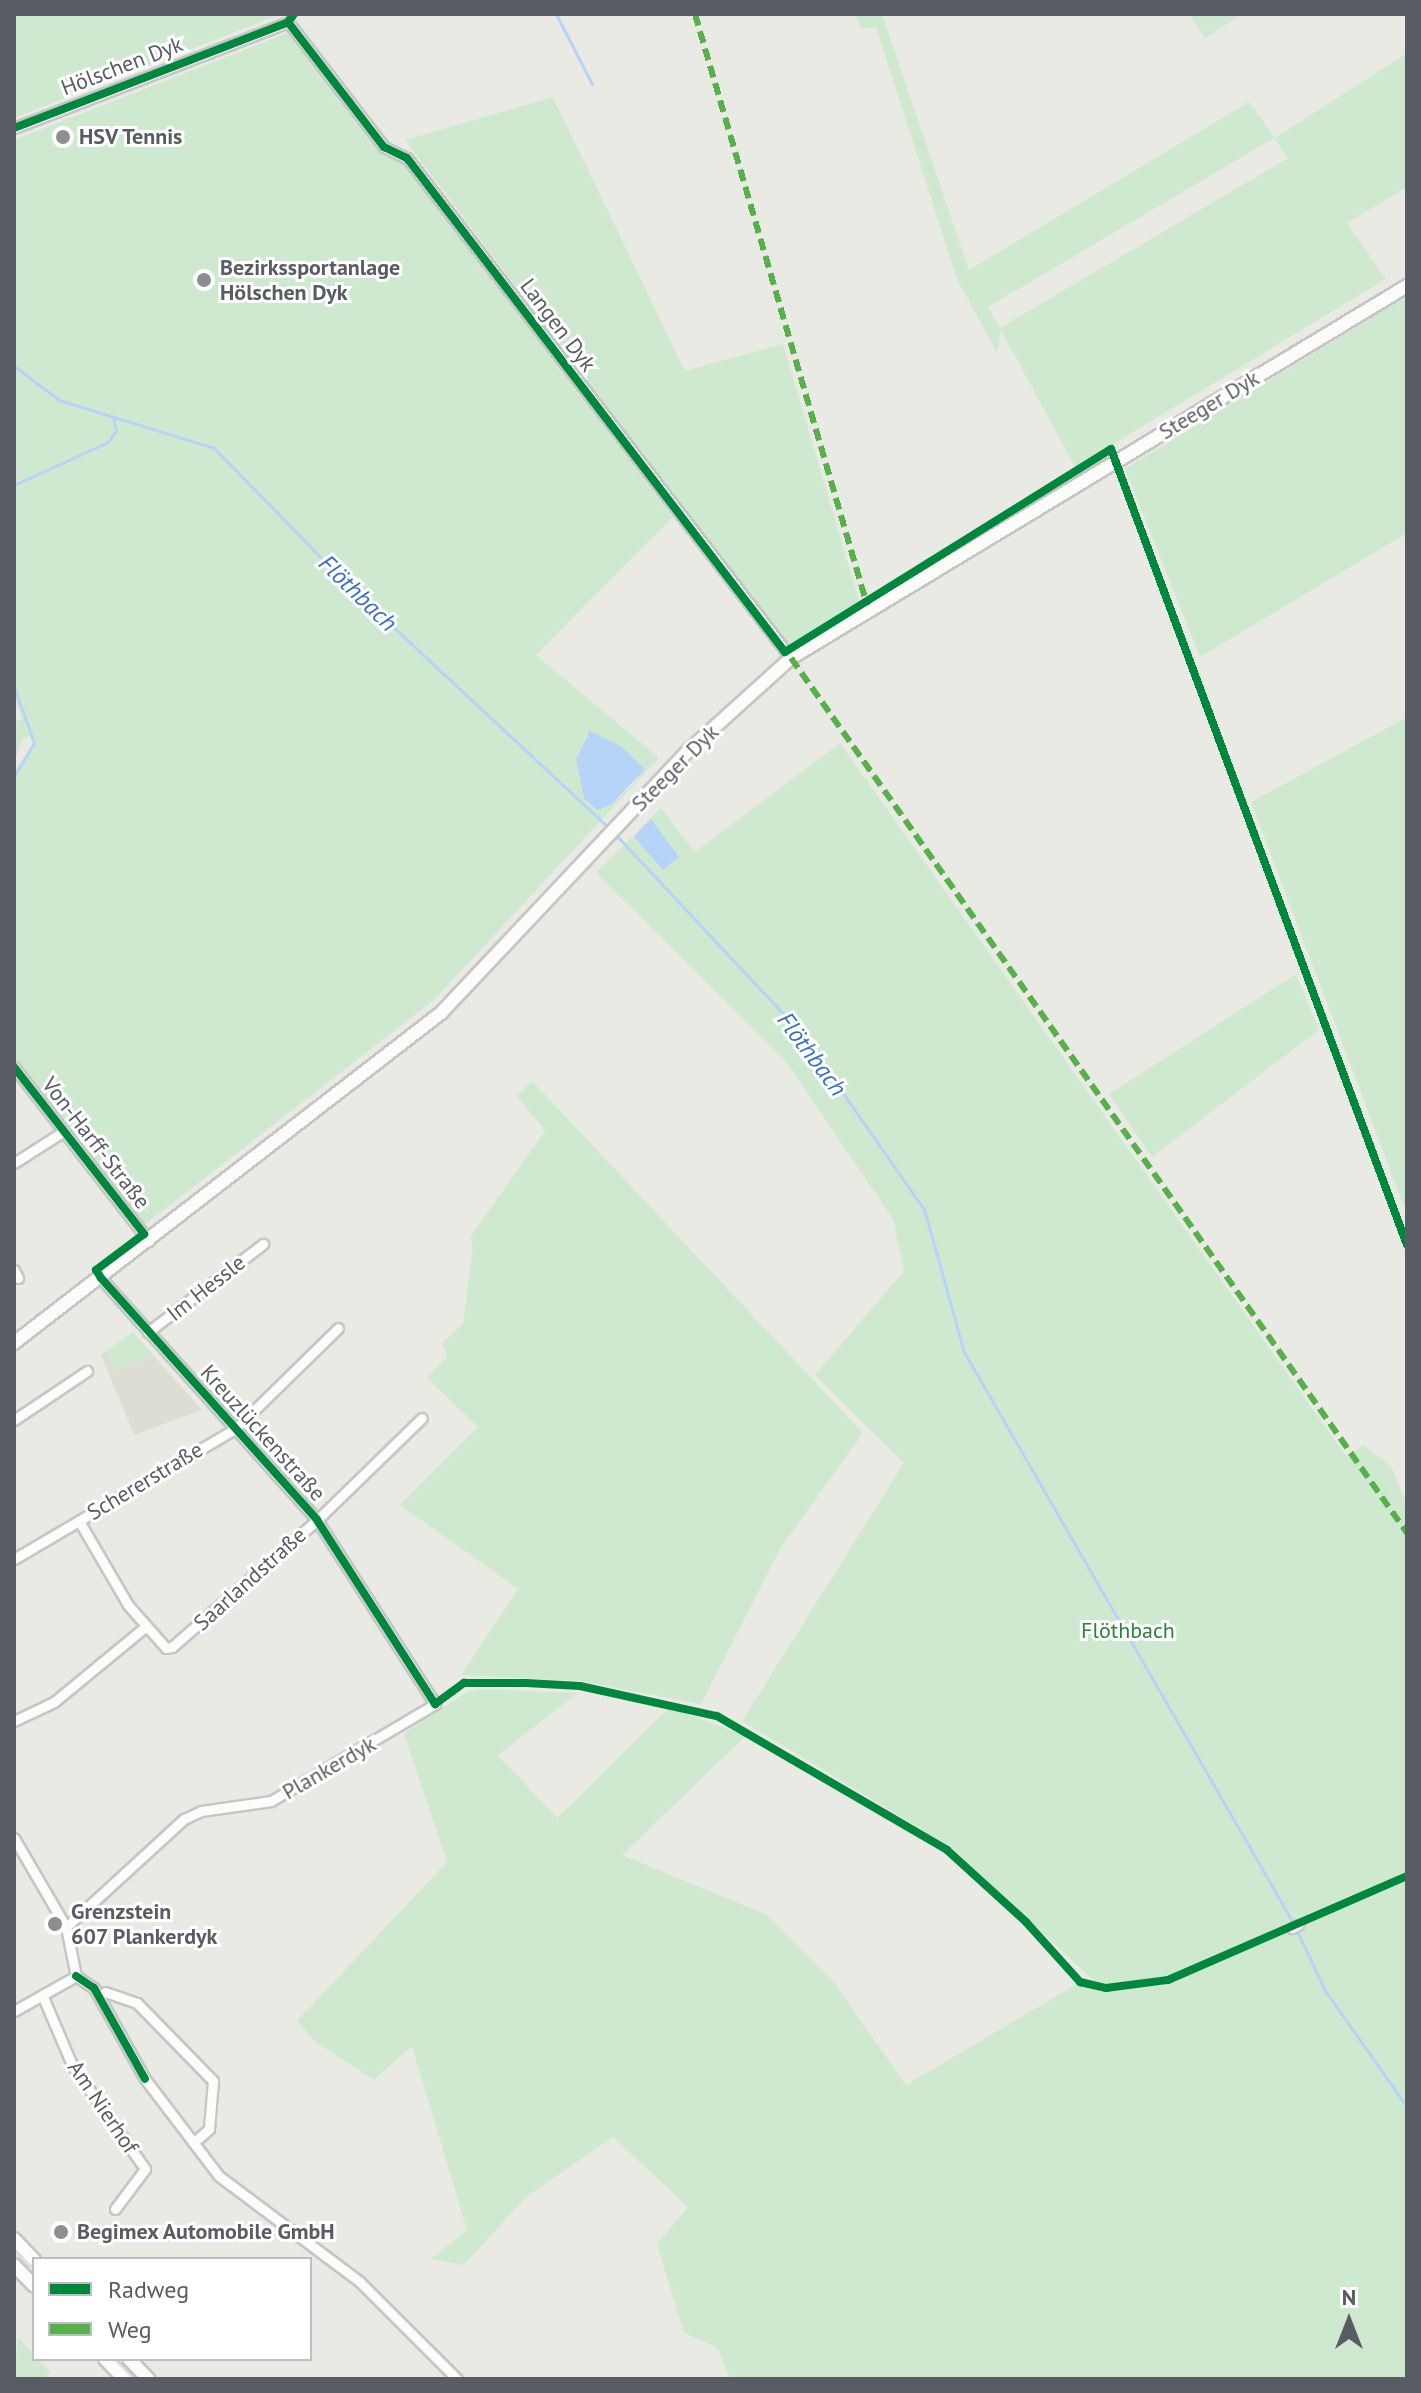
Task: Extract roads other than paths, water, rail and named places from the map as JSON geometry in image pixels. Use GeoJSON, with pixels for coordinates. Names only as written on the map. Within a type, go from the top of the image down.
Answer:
{"type":"FeatureCollection","features":[{"type":"Feature","properties":{"kind":"street","name":"Hölschen Dyk"},"geometry":{"type":"LineString","coordinates":[[14,128],[288,22]]}},
{"type":"Feature","properties":{"kind":"street","name":"Langen Dyk"},"geometry":{"type":"LineString","coordinates":[[288,22],[384,147],[407,158],[791,658]]}},
{"type":"Feature","properties":{"kind":"street","name":"Steeger Dyk"},"geometry":{"type":"LineString","coordinates":[[14,1343],[441,1013],[687,752],[791,658],[1407,286]]}},
{"type":"Feature","properties":{"kind":"street","name":"Von-Harff-Straße"},"geometry":{"type":"LineString","coordinates":[[14,1067],[149,1241]]}},
{"type":"Feature","properties":{"kind":"street"},"geometry":{"type":"LineString","coordinates":[[14,1163],[64,1131]]}},
{"type":"Feature","properties":{"kind":"street","name":"Im Hessle"},"geometry":{"type":"LineString","coordinates":[[148,1332],[263,1244]]}},
{"type":"Feature","properties":{"kind":"street","name":"Kreuzlückenstraße"},"geometry":{"type":"LineString","coordinates":[[101,1278],[317,1520],[435,1704]]}},
{"type":"Feature","properties":{"kind":"street","name":"Schererstraße"},"geometry":{"type":"LineString","coordinates":[[14,1559],[235,1429],[338,1328]]}},
{"type":"Feature","properties":{"kind":"street"},"geometry":{"type":"LineString","coordinates":[[14,1420],[87,1371]]}},
{"type":"Feature","properties":{"kind":"street","name":"Saarlandstraße"},"geometry":{"type":"LineString","coordinates":[[79,1521],[145,1627],[166,1648],[172,1647],[317,1520],[422,1418]]}},
{"type":"Feature","properties":{"kind":"street"},"geometry":{"type":"LineString","coordinates":[[14,1721],[54,1702],[145,1627]]}},
{"type":"Feature","properties":{"kind":"street","name":"Plankerdyk"},"geometry":{"type":"LineString","coordinates":[[66,1927],[184,1819],[201,1811],[271,1801],[435,1704]]}},
{"type":"Feature","properties":{"kind":"street"},"geometry":{"type":"LineString","coordinates":[[14,1838],[66,1927],[76,1976],[99,1990],[137,2003],[213,2081],[209,2129],[193,2143]]}},
{"type":"Feature","properties":{"kind":"street"},"geometry":{"type":"LineString","coordinates":[[14,2011],[76,1976]]}},
{"type":"Feature","properties":{"kind":"street"},"geometry":{"type":"LineString","coordinates":[[99,1990],[116,2034],[219,2176],[385,2304],[457,2379]]}},
{"type":"Feature","properties":{"kind":"street","name":"Am Nierhof"},"geometry":{"type":"LineString","coordinates":[[43,1997],[72,2065],[145,2169],[115,2209]]}},
{"type":"Feature","properties":{"kind":"street"},"geometry":{"type":"LineString","coordinates":[[14,2239],[32,2258]]}},
{"type":"Feature","properties":{"kind":"street"},"geometry":{"type":"LineString","coordinates":[[14,2265],[32,2284]]}},
{"type":"Feature","properties":{"kind":"street"},"geometry":{"type":"LineString","coordinates":[[107,2361],[124,2379]]}},
{"type":"Feature","properties":{"kind":"street"},"geometry":{"type":"LineString","coordinates":[[131,2361],[148,2379]]}},
{"type":"Feature","properties":{"kind":"water"},"geometry":{"type":"Polygon","coordinates":[[[590,731],[622,747],[645,769],[611,805],[597,810],[584,798],[576,759],[590,731]]]}},
{"type":"Feature","properties":{"kind":"water"},"geometry":{"type":"Polygon","coordinates":[[[651,819],[679,857],[663,870],[634,837],[651,819]]]}},
{"type":"Feature","properties":{"kind":"waterway"},"geometry":{"type":"LineString","coordinates":[[556,14],[592,84]]}},
{"type":"Feature","properties":{"kind":"waterway","name":"Flöthbach"},"geometry":{"type":"LineString","coordinates":[[14,366],[59,400],[214,448],[344,581],[610,829]]}},
{"type":"Feature","properties":{"kind":"waterway"},"geometry":{"type":"LineString","coordinates":[[14,485],[108,442],[116,430],[113,417]]}},
{"type":"Feature","properties":{"kind":"waterway"},"geometry":{"type":"LineString","coordinates":[[14,687],[34,743],[14,776]]}},
{"type":"Feature","properties":{"kind":"waterway","name":"Flöthbach"},"geometry":{"type":"LineString","coordinates":[[615,834],[801,1033],[924,1209],[964,1352],[1291,1919],[1326,1992],[1407,2107]]}},
{"type":"Feature","properties":{"kind":"tram line"},"geometry":{"type":"LineString","coordinates":[[14,2250],[32,2268]]}},
{"type":"Feature","properties":{"kind":"tram line"},"geometry":{"type":"LineString","coordinates":[[116,2361],[134,2379]]}},
{"type":"Feature","properties":{"kind":"place","name":"HSV Tennis"},"geometry":{"type":"Point","coordinates":[63,137]}},
{"type":"Feature","properties":{"kind":"place","name":"Bezirkssportanlage Hölschen Dyk"},"geometry":{"type":"Point","coordinates":[204,280]}},
{"type":"Feature","properties":{"kind":"place","name":"Grenzstein 607 Plankerdyk"},"geometry":{"type":"Point","coordinates":[55,1924]}},
{"type":"Feature","properties":{"kind":"place","name":"Begimex Automobile GmbH"},"geometry":{"type":"Point","coordinates":[61,2232]}}]}
